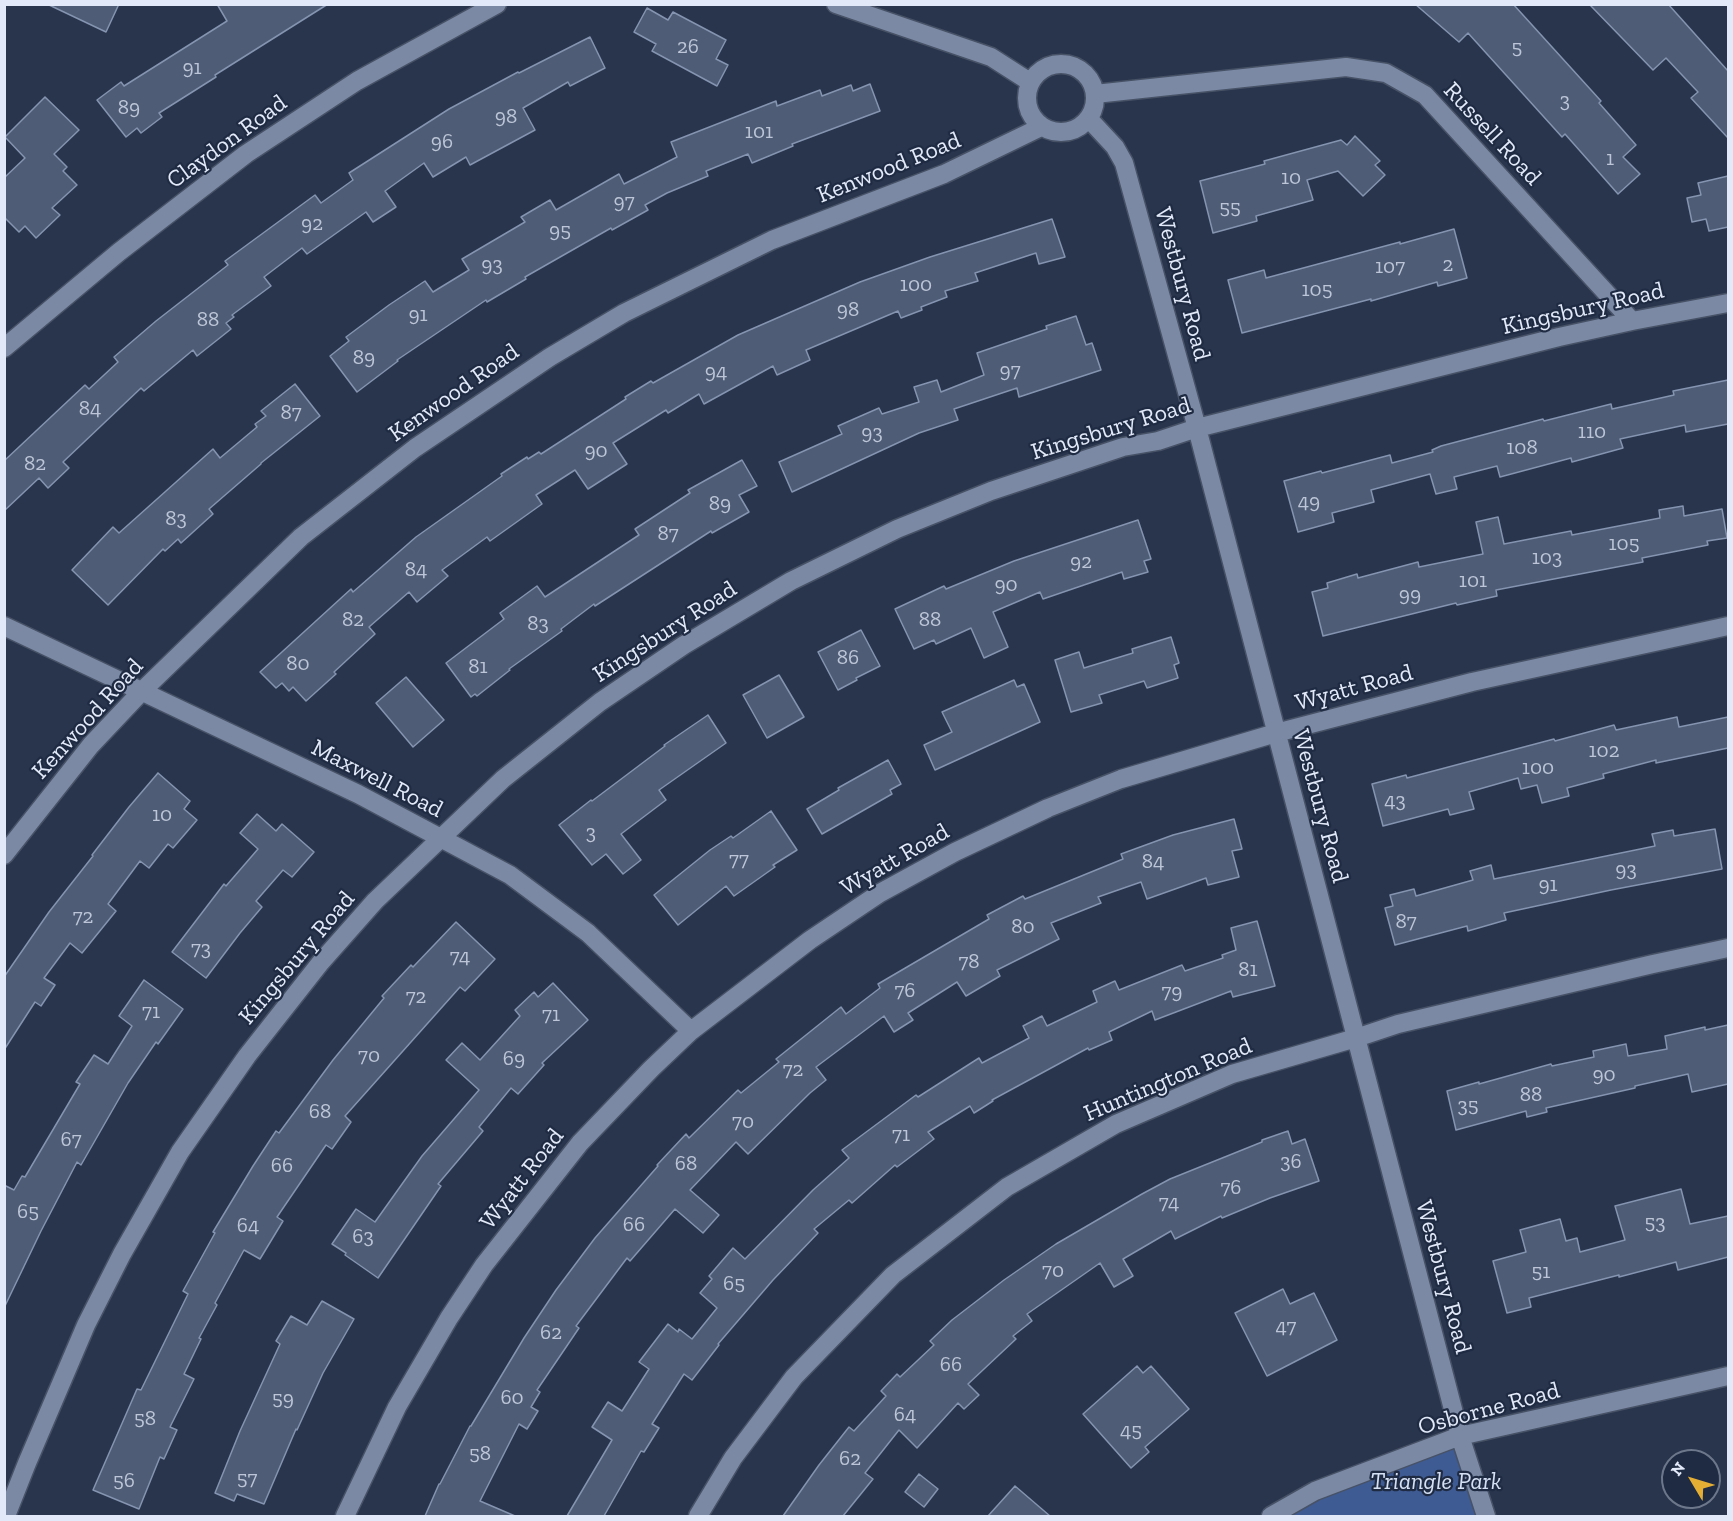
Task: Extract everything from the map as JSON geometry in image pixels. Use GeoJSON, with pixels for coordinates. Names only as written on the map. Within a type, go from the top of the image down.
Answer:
{"type":"FeatureCollection","features":[{"type":"Feature","properties":{"kind":"street","name":"Claydon Road"},"geometry":{"type":"LineString","coordinates":[[4,348],[119,252],[246,154],[357,81],[497,4]]}},
{"type":"Feature","properties":{"kind":"street"},"geometry":{"type":"LineString","coordinates":[[836,4],[991,57],[1030,82]]}},
{"type":"Feature","properties":{"kind":"street"},"geometry":{"type":"LineString","coordinates":[[1056,64],[1067,64],[1077,68],[1086,75],[1095,94],[1093,111],[1089,119],[1072,131],[1061,133],[1050,131],[1034,120],[1027,101],[1030,82],[1046,67],[1056,64]]}},
{"type":"Feature","properties":{"kind":"street","name":"Russell Road"},"geometry":{"type":"LineString","coordinates":[[1095,94],[1346,67],[1386,73],[1425,95],[1632,321]]}},
{"type":"Feature","properties":{"kind":"street","name":"Westbury Road"},"geometry":{"type":"LineString","coordinates":[[1089,119],[1115,147],[1124,163],[1197,428],[1460,1436],[1486,1516]]}},
{"type":"Feature","properties":{"kind":"street","name":"Kenwood Road"},"geometry":{"type":"LineString","coordinates":[[4,855],[91,745],[142,691],[301,537],[415,448],[550,357],[624,313],[772,240],[944,174],[1041,126]]}},
{"type":"Feature","properties":{"kind":"street","name":"Kingsbury Road"},"geometry":{"type":"LineString","coordinates":[[6,1516],[86,1325],[122,1254],[180,1152],[247,1056],[321,962],[375,901],[502,779],[600,702],[684,645],[791,581],[897,529],[991,491],[1123,447],[1158,441],[1197,428],[1632,321],[1728,303]]}},
{"type":"Feature","properties":{"kind":"street","name":"Maxwell Road"},"geometry":{"type":"LineString","coordinates":[[4,626],[358,794],[510,875],[588,933],[691,1031]]}},
{"type":"Feature","properties":{"kind":"street","name":"Wyatt Road"},"geometry":{"type":"LineString","coordinates":[[345,1516],[397,1407],[449,1318],[484,1265],[580,1143],[691,1031],[810,940],[880,893],[955,852],[1048,808],[1121,779],[1276,733],[1472,682],[1728,626]]}},
{"type":"Feature","properties":{"kind":"street","name":"Huntington Road"},"geometry":{"type":"LineString","coordinates":[[698,1516],[733,1458],[794,1377],[893,1275],[1007,1187],[1116,1124],[1232,1074],[1410,1021],[1728,948]]}},
{"type":"Feature","properties":{"kind":"street","name":"Osborne Road"},"geometry":{"type":"LineString","coordinates":[[1271,1516],[1315,1491],[1460,1436],[1728,1376]]}},
{"type":"Feature","properties":{"kind":"green space","name":"Triangle Park"},"geometry":{"type":"Polygon","coordinates":[[[1460,1436],[1486,1516],[1271,1516],[1460,1436]]]}},
{"type":"Feature","properties":{"kind":"building"},"geometry":{"type":"Polygon","coordinates":[[[47,4],[119,4],[106,32],[47,4]]]}},
{"type":"Feature","properties":{"kind":"building"},"geometry":{"type":"Polygon","coordinates":[[[217,4],[328,4],[159,113],[162,117],[141,133],[137,128],[126,137],[97,100],[121,82],[124,86],[227,21],[217,4]]]}},
{"type":"Feature","properties":{"kind":"building"},"geometry":{"type":"Polygon","coordinates":[[[1415,4],[1513,4],[1601,101],[1599,103],[1636,145],[1623,157],[1640,174],[1618,194],[1565,134],[1562,137],[1468,33],[1459,42],[1415,4]]]}},
{"type":"Feature","properties":{"kind":"building"},"geometry":{"type":"Polygon","coordinates":[[[1589,4],[1668,4],[1728,71],[1728,138],[1691,98],[1698,92],[1666,58],[1653,70],[1589,4]]]}},
{"type":"Feature","properties":{"kind":"building"},"geometry":{"type":"Polygon","coordinates":[[[647,8],[668,20],[673,12],[726,40],[716,59],[728,65],[717,86],[652,51],[656,44],[634,32],[647,8]]]}},
{"type":"Feature","properties":{"kind":"building"},"geometry":{"type":"Polygon","coordinates":[[[590,37],[605,68],[570,86],[568,82],[523,108],[535,130],[470,165],[466,157],[433,177],[424,163],[385,191],[396,207],[373,222],[366,212],[307,254],[302,248],[264,277],[271,286],[232,315],[234,317],[226,323],[231,329],[197,356],[193,350],[144,391],[141,388],[63,462],[69,468],[48,488],[39,478],[4,511],[4,461],[85,385],[89,389],[118,362],[114,357],[228,265],[225,261],[315,195],[321,203],[353,180],[349,173],[449,109],[590,37]]]}},
{"type":"Feature","properties":{"kind":"building"},"geometry":{"type":"Polygon","coordinates":[[[870,84],[880,111],[792,144],[793,146],[752,163],[748,154],[706,171],[708,176],[645,205],[648,210],[612,230],[611,228],[525,277],[526,279],[487,302],[486,300],[397,360],[357,392],[330,356],[349,341],[346,337],[425,281],[433,292],[469,270],[462,259],[525,222],[521,217],[550,200],[556,210],[619,174],[624,184],[677,157],[671,142],[776,101],[777,106],[820,90],[822,96],[851,85],[853,91],[870,84]]]}},
{"type":"Feature","properties":{"kind":"building"},"geometry":{"type":"Polygon","coordinates":[[[45,97],[79,130],[54,154],[67,167],[63,171],[77,185],[52,208],[60,215],[36,238],[25,226],[19,232],[4,217],[4,178],[25,158],[5,137],[45,97]]]}},
{"type":"Feature","properties":{"kind":"building"},"geometry":{"type":"Polygon","coordinates":[[[1355,136],[1380,161],[1375,165],[1385,175],[1363,196],[1338,171],[1307,180],[1313,200],[1256,216],[1257,221],[1213,233],[1200,181],[1265,164],[1264,161],[1341,140],[1347,145],[1355,136]]]}},
{"type":"Feature","properties":{"kind":"building"},"geometry":{"type":"Polygon","coordinates":[[[1728,176],[1728,227],[1709,231],[1706,219],[1692,222],[1687,198],[1701,195],[1698,183],[1728,176]]]}},
{"type":"Feature","properties":{"kind":"building"},"geometry":{"type":"Polygon","coordinates":[[[1052,219],[1065,257],[1039,264],[1036,253],[975,273],[978,281],[945,291],[947,297],[921,307],[922,310],[901,318],[898,311],[806,350],[810,360],[777,375],[773,366],[704,404],[699,394],[668,413],[666,410],[613,443],[627,464],[588,489],[575,470],[536,495],[542,504],[490,541],[487,537],[442,570],[448,576],[417,602],[409,592],[369,627],[375,634],[306,701],[293,687],[289,691],[282,683],[276,688],[260,672],[351,589],[353,592],[416,537],[502,476],[501,474],[527,457],[528,459],[539,452],[541,454],[651,381],[653,383],[738,335],[860,282],[930,257],[1052,219]]]}},
{"type":"Feature","properties":{"kind":"building"},"geometry":{"type":"Polygon","coordinates":[[[1454,229],[1467,278],[1438,286],[1437,282],[1242,333],[1228,280],[1264,270],[1266,278],[1454,229]]]}},
{"type":"Feature","properties":{"kind":"building"},"geometry":{"type":"Polygon","coordinates":[[[1076,316],[1086,345],[1092,343],[1101,370],[1019,397],[1017,388],[954,409],[958,420],[919,433],[792,492],[779,462],[842,434],[838,426],[879,408],[882,414],[919,402],[914,387],[937,380],[941,392],[984,375],[977,353],[1047,329],[1046,326],[1076,316]]]}},
{"type":"Feature","properties":{"kind":"building"},"geometry":{"type":"Polygon","coordinates":[[[1728,380],[1728,424],[1686,432],[1685,425],[1620,439],[1623,448],[1572,462],[1571,458],[1500,477],[1497,466],[1454,477],[1457,489],[1436,494],[1430,474],[1371,490],[1374,502],[1332,513],[1334,522],[1298,532],[1284,481],[1390,455],[1392,463],[1433,452],[1432,450],[1441,446],[1543,419],[1544,421],[1611,404],[1612,409],[1674,395],[1673,391],[1728,380]]]}},
{"type":"Feature","properties":{"kind":"building"},"geometry":{"type":"Polygon","coordinates":[[[295,384],[320,416],[261,463],[209,509],[213,514],[181,543],[178,539],[165,551],[163,549],[108,605],[72,570],[113,527],[119,533],[213,449],[220,458],[257,427],[255,424],[266,416],[261,411],[295,384]]]}},
{"type":"Feature","properties":{"kind":"building"},"geometry":{"type":"Polygon","coordinates":[[[742,460],[757,486],[739,495],[749,512],[712,533],[711,531],[595,606],[594,604],[477,696],[475,694],[471,697],[446,663],[504,619],[500,613],[537,586],[545,597],[639,535],[635,529],[690,493],[688,490],[742,460]]]}},
{"type":"Feature","properties":{"kind":"building"},"geometry":{"type":"Polygon","coordinates":[[[1683,506],[1684,516],[1722,509],[1727,538],[1707,541],[1708,545],[1642,558],[1643,562],[1496,590],[1497,596],[1457,605],[1456,603],[1323,636],[1312,592],[1328,588],[1327,583],[1357,574],[1358,578],[1418,562],[1419,567],[1483,554],[1476,522],[1498,517],[1504,544],[1571,531],[1572,535],[1660,518],[1659,510],[1683,506]]]}},
{"type":"Feature","properties":{"kind":"building"},"geometry":{"type":"Polygon","coordinates":[[[1138,520],[1151,559],[1144,561],[1148,572],[1124,579],[1122,572],[1043,599],[1040,592],[993,612],[1008,647],[984,658],[971,628],[936,644],[934,640],[914,649],[895,609],[944,586],[946,589],[1014,561],[1138,520]]]}},
{"type":"Feature","properties":{"kind":"building"},"geometry":{"type":"Polygon","coordinates":[[[861,630],[880,666],[838,690],[818,652],[861,630]]]}},
{"type":"Feature","properties":{"kind":"building"},"geometry":{"type":"Polygon","coordinates":[[[1171,637],[1179,663],[1174,665],[1178,678],[1147,688],[1144,681],[1099,695],[1102,703],[1071,712],[1055,660],[1079,652],[1084,668],[1133,653],[1132,649],[1171,637]]]}},
{"type":"Feature","properties":{"kind":"building"},"geometry":{"type":"Polygon","coordinates":[[[779,675],[804,717],[767,738],[743,695],[779,675]]]}},
{"type":"Feature","properties":{"kind":"building"},"geometry":{"type":"Polygon","coordinates":[[[406,677],[444,720],[413,747],[376,703],[406,677]]]}},
{"type":"Feature","properties":{"kind":"building"},"geometry":{"type":"Polygon","coordinates":[[[1014,680],[1017,687],[1024,684],[1040,722],[935,770],[924,745],[952,732],[942,712],[1014,680]]]}},
{"type":"Feature","properties":{"kind":"building"},"geometry":{"type":"Polygon","coordinates":[[[708,715],[726,743],[659,790],[666,800],[621,834],[641,860],[623,874],[606,854],[592,865],[559,825],[664,745],[708,715]]]}},
{"type":"Feature","properties":{"kind":"building"},"geometry":{"type":"Polygon","coordinates":[[[1677,717],[1679,727],[1728,717],[1728,748],[1656,763],[1656,760],[1603,774],[1604,778],[1567,788],[1569,796],[1542,803],[1537,785],[1521,789],[1518,778],[1469,792],[1474,809],[1450,815],[1448,809],[1383,826],[1372,784],[1406,775],[1407,778],[1614,725],[1616,730],[1677,717]]]}},
{"type":"Feature","properties":{"kind":"building"},"geometry":{"type":"Polygon","coordinates":[[[888,760],[901,784],[890,790],[892,794],[822,834],[807,809],[839,790],[838,788],[888,760]]]}},
{"type":"Feature","properties":{"kind":"building"},"geometry":{"type":"Polygon","coordinates":[[[158,773],[190,801],[184,809],[197,820],[173,848],[168,844],[149,868],[140,861],[108,904],[116,911],[82,953],[70,943],[44,978],[55,985],[41,1006],[35,1002],[4,1050],[4,977],[92,855],[158,773]]]}},
{"type":"Feature","properties":{"kind":"building"},"geometry":{"type":"Polygon","coordinates":[[[771,811],[797,850],[773,865],[775,867],[734,896],[726,886],[678,925],[654,895],[710,850],[731,836],[733,838],[771,811]]]}},
{"type":"Feature","properties":{"kind":"building"},"geometry":{"type":"Polygon","coordinates":[[[257,814],[276,831],[282,824],[314,852],[292,877],[283,870],[256,901],[262,907],[206,978],[172,952],[224,884],[226,886],[258,849],[240,833],[257,814]]]}},
{"type":"Feature","properties":{"kind":"building"},"geometry":{"type":"Polygon","coordinates":[[[1234,819],[1242,849],[1232,851],[1239,877],[1208,885],[1206,878],[1147,899],[1141,882],[1098,897],[1101,903],[1051,923],[1059,939],[997,970],[1000,976],[966,996],[957,982],[908,1013],[913,1020],[894,1032],[884,1016],[816,1067],[826,1080],[748,1154],[736,1142],[690,1190],[719,1215],[703,1233],[675,1209],[630,1261],[627,1258],[576,1326],[579,1328],[537,1390],[540,1392],[531,1407],[538,1411],[527,1429],[519,1424],[480,1501],[515,1516],[425,1516],[470,1426],[556,1290],[595,1238],[686,1134],[689,1138],[738,1090],[741,1093],[779,1062],[776,1059],[841,1007],[846,1014],[880,988],[878,984],[989,919],[987,915],[1023,896],[1025,899],[1123,859],[1121,854],[1173,835],[1234,819]]]}},
{"type":"Feature","properties":{"kind":"building"},"geometry":{"type":"Polygon","coordinates":[[[1715,829],[1722,869],[1504,913],[1506,920],[1468,931],[1467,926],[1395,945],[1385,908],[1393,906],[1390,895],[1414,889],[1416,896],[1473,880],[1470,871],[1491,865],[1494,879],[1655,846],[1652,834],[1673,830],[1674,836],[1715,829]]]}},
{"type":"Feature","properties":{"kind":"building"},"geometry":{"type":"Polygon","coordinates":[[[1257,921],[1275,986],[1233,997],[1231,991],[1155,1020],[1152,1011],[1109,1032],[1112,1040],[1089,1050],[1088,1048],[992,1100],[974,1113],[970,1106],[928,1132],[934,1139],[897,1167],[895,1165],[852,1203],[849,1200],[814,1229],[818,1233],[773,1280],[718,1344],[692,1380],[684,1374],[652,1424],[659,1428],[644,1452],[641,1451],[604,1516],[567,1516],[612,1440],[592,1427],[608,1402],[622,1411],[649,1369],[639,1362],[668,1324],[692,1339],[717,1308],[700,1293],[712,1279],[709,1276],[733,1248],[745,1259],[813,1190],[849,1158],[842,1150],[916,1095],[918,1097],[979,1058],[982,1063],[1029,1038],[1023,1026],[1042,1016],[1047,1026],[1097,1002],[1093,991],[1115,981],[1119,990],[1182,965],[1185,971],[1223,958],[1222,955],[1236,950],[1231,928],[1257,921]]]}},
{"type":"Feature","properties":{"kind":"building"},"geometry":{"type":"Polygon","coordinates":[[[456,922],[495,959],[465,991],[460,987],[345,1116],[351,1122],[332,1149],[326,1145],[277,1217],[283,1221],[260,1259],[244,1250],[215,1303],[217,1305],[199,1338],[201,1339],[184,1374],[194,1379],[170,1427],[177,1430],[164,1459],[160,1457],[139,1509],[93,1490],[137,1389],[141,1390],[188,1294],[183,1291],[215,1233],[213,1232],[253,1166],[276,1131],[279,1133],[333,1060],[384,998],[382,996],[456,922]]]}},
{"type":"Feature","properties":{"kind":"building"},"geometry":{"type":"Polygon","coordinates":[[[144,980],[183,1009],[158,1044],[156,1042],[128,1083],[81,1165],[77,1162],[4,1308],[4,1185],[14,1190],[22,1176],[25,1177],[80,1084],[76,1082],[94,1055],[108,1064],[132,1026],[119,1016],[144,980]]]}},
{"type":"Feature","properties":{"kind":"building"},"geometry":{"type":"Polygon","coordinates":[[[553,983],[588,1020],[542,1063],[544,1065],[518,1094],[511,1088],[479,1127],[483,1131],[438,1184],[441,1186],[378,1278],[332,1244],[356,1209],[375,1222],[422,1156],[479,1090],[446,1060],[462,1043],[480,1060],[520,1016],[515,1010],[534,992],[538,997],[553,983]]]}},
{"type":"Feature","properties":{"kind":"building"},"geometry":{"type":"Polygon","coordinates":[[[1728,1025],[1728,1084],[1692,1092],[1688,1074],[1546,1108],[1547,1112],[1527,1117],[1526,1111],[1456,1130],[1447,1091],[1551,1064],[1552,1066],[1594,1057],[1593,1051],[1626,1044],[1628,1056],[1667,1049],[1665,1036],[1705,1027],[1705,1030],[1728,1025]]]}},
{"type":"Feature","properties":{"kind":"building"},"geometry":{"type":"Polygon","coordinates":[[[1288,1131],[1292,1144],[1305,1139],[1319,1181],[1222,1218],[1221,1216],[1175,1239],[1171,1231],[1123,1259],[1133,1276],[1114,1287],[1100,1263],[1027,1314],[1032,1321],[1013,1336],[1016,1339],[968,1384],[979,1395],[964,1409],[958,1403],[917,1448],[899,1430],[865,1473],[873,1479],[843,1516],[783,1516],[849,1427],[854,1431],[886,1396],[881,1391],[897,1374],[900,1377],[934,1345],[930,1341],[952,1320],[1004,1280],[1056,1244],[1170,1179],[1288,1131]]]}},
{"type":"Feature","properties":{"kind":"building"},"geometry":{"type":"Polygon","coordinates":[[[1681,1189],[1690,1224],[1728,1216],[1728,1257],[1678,1270],[1676,1262],[1619,1277],[1619,1275],[1529,1298],[1531,1307],[1507,1313],[1493,1261],[1526,1252],[1520,1230],[1560,1219],[1566,1241],[1577,1238],[1580,1252],[1625,1240],[1615,1206],[1681,1189]]]}},
{"type":"Feature","properties":{"kind":"building"},"geometry":{"type":"Polygon","coordinates":[[[1283,1289],[1290,1304],[1314,1293],[1337,1340],[1267,1376],[1235,1313],[1283,1289]]]}},
{"type":"Feature","properties":{"kind":"building"},"geometry":{"type":"Polygon","coordinates":[[[322,1301],[354,1319],[323,1373],[264,1504],[237,1494],[234,1501],[215,1493],[240,1431],[280,1344],[276,1341],[291,1316],[307,1325],[322,1301]]]}},
{"type":"Feature","properties":{"kind":"building"},"geometry":{"type":"Polygon","coordinates":[[[1137,1366],[1143,1373],[1151,1366],[1189,1409],[1145,1447],[1149,1452],[1131,1468],[1083,1414],[1137,1366]]]}},
{"type":"Feature","properties":{"kind":"building"},"geometry":{"type":"Polygon","coordinates":[[[919,1474],[938,1489],[924,1507],[905,1492],[919,1474]]]}},
{"type":"Feature","properties":{"kind":"building"},"geometry":{"type":"Polygon","coordinates":[[[1015,1486],[1050,1516],[988,1516],[1015,1486]]]}}]}
